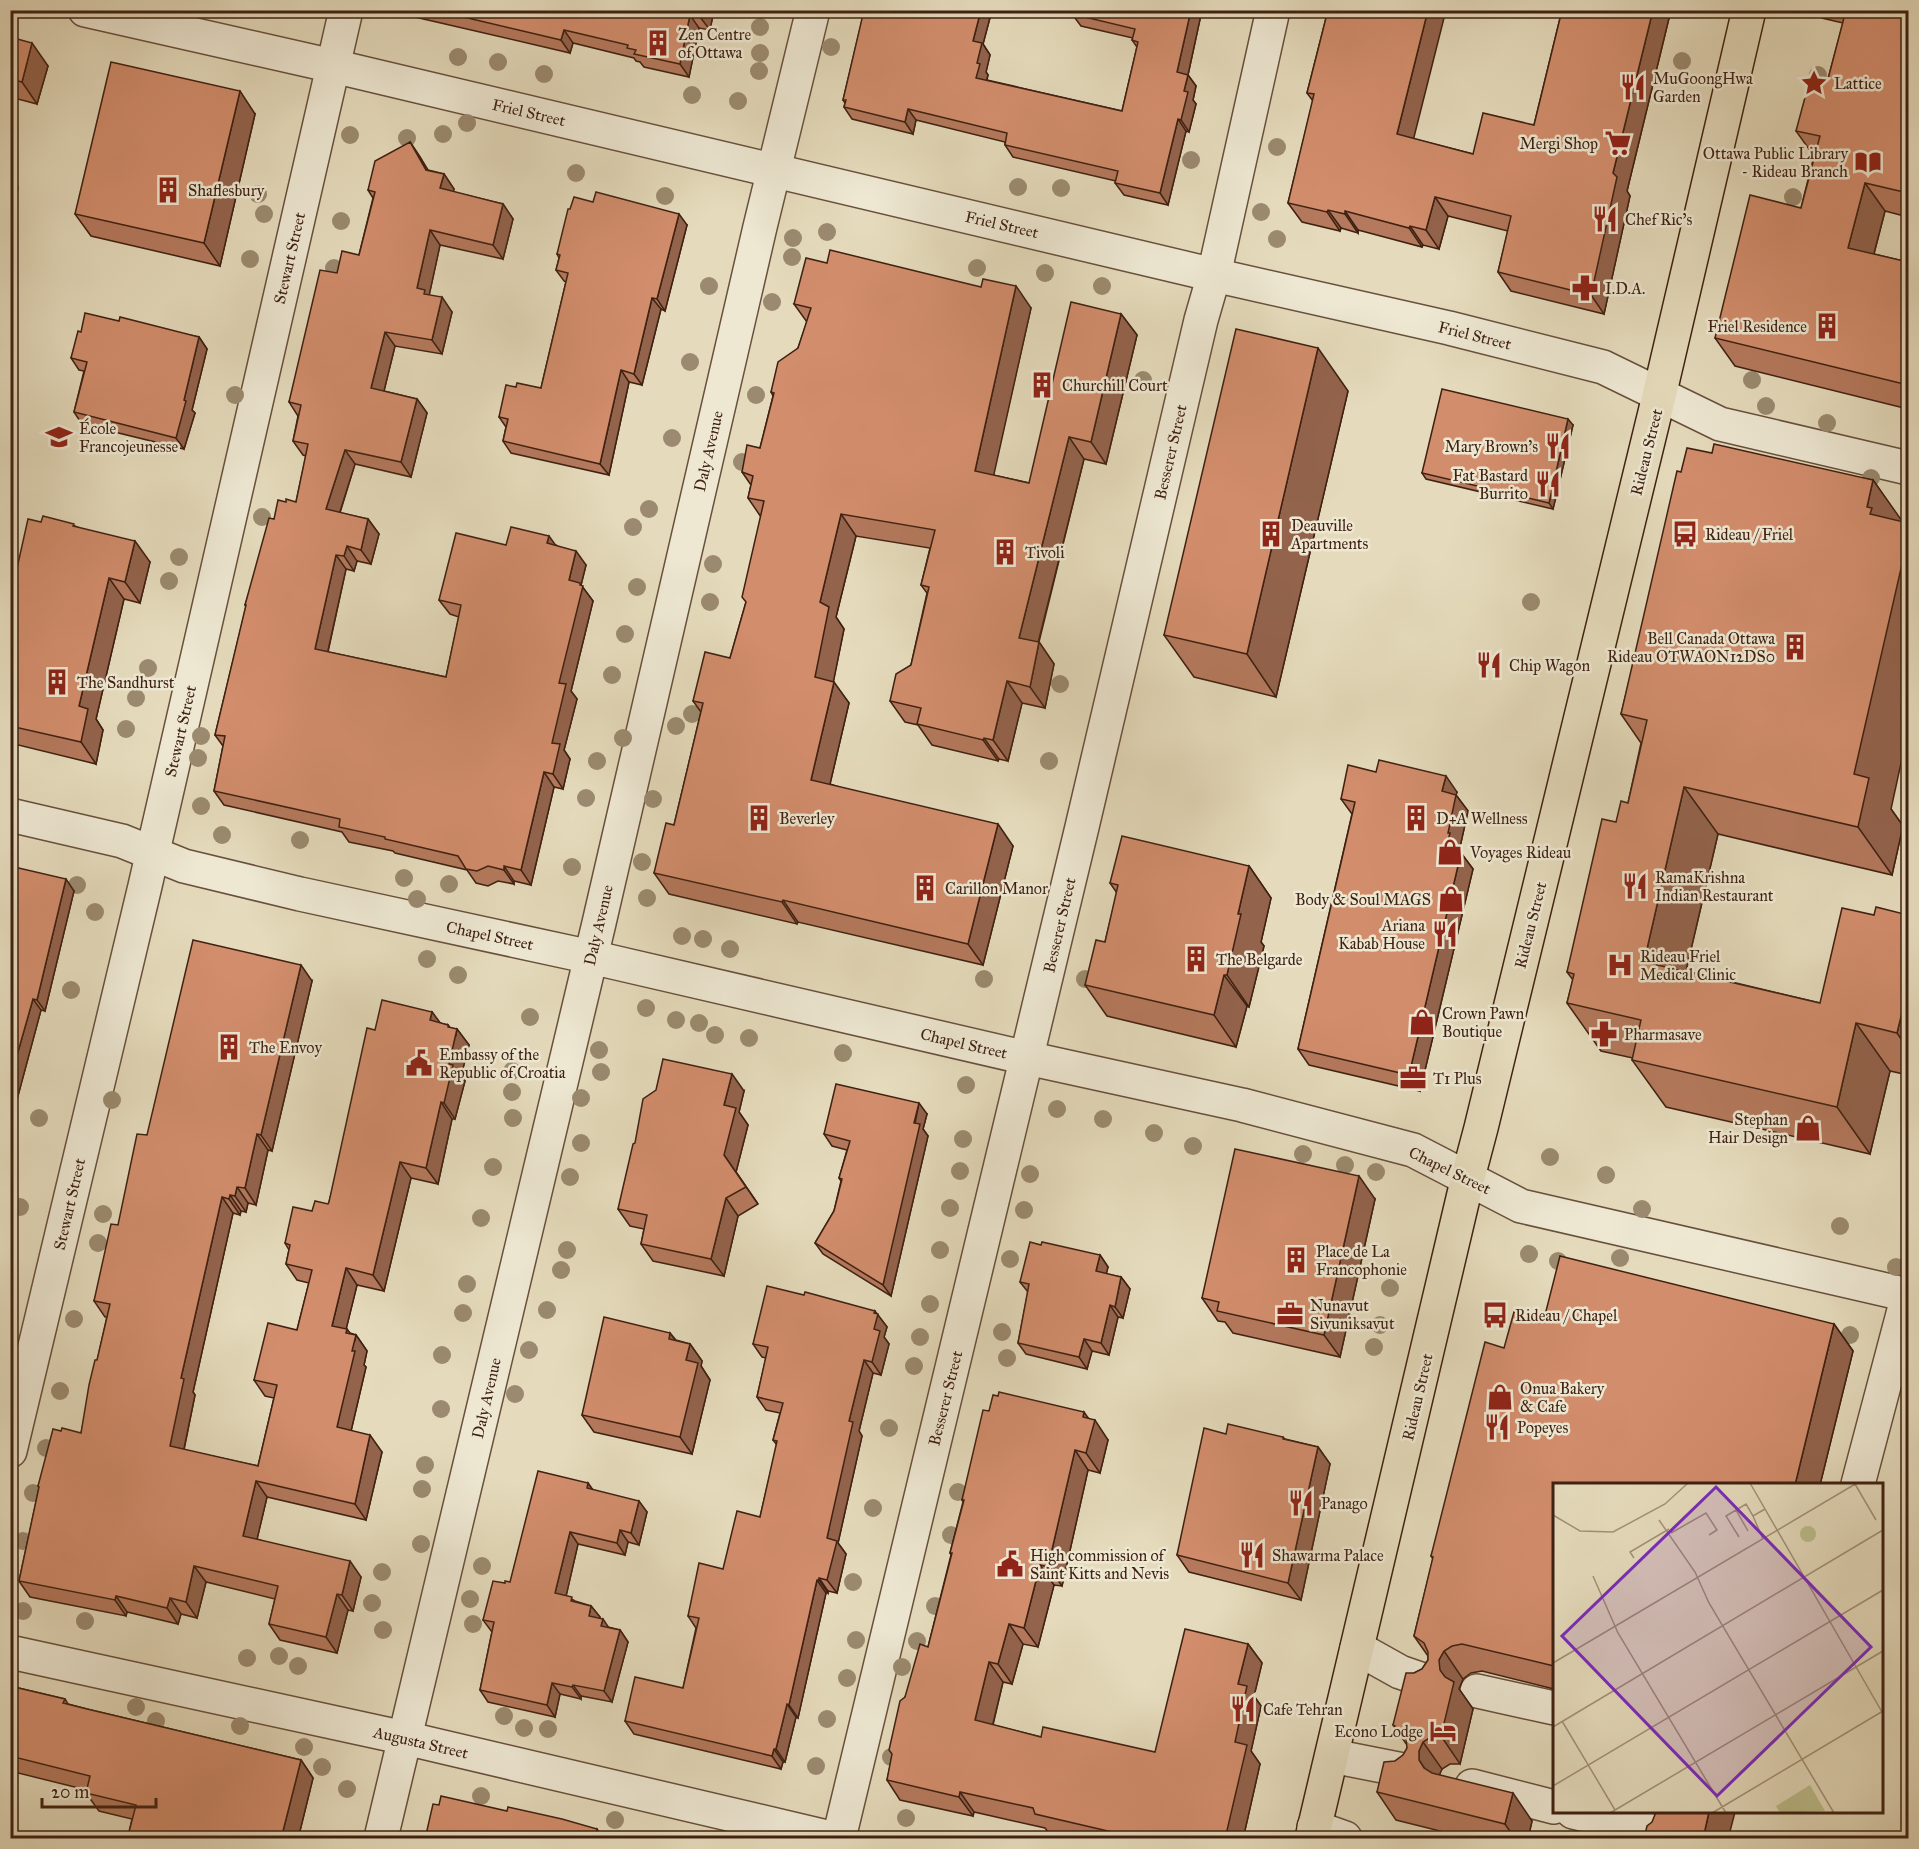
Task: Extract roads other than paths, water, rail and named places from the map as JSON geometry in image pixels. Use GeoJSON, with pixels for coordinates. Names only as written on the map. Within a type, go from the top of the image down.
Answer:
{"type":"FeatureCollection","features":[{"type":"Feature","properties":{"kind":"main road","name":"Rideau Street"},"geometry":{"type":"LineString","coordinates":[[1313,1833],[1468,1177],[1482,1128],[1659,396],[1749,10]]}},
{"type":"Feature","properties":{"kind":"street","name":"Friel Street"},"geometry":{"type":"LineString","coordinates":[[85,10],[333,66],[1214,275],[1433,324],[1603,367],[1720,424],[1908,468]]}},
{"type":"Feature","properties":{"kind":"street","name":"Stewart Street"},"geometry":{"type":"LineString","coordinates":[[10,1451],[152,853],[346,10]]}},
{"type":"Feature","properties":{"kind":"street","name":"Daly Avenue"},"geometry":{"type":"LineString","coordinates":[[381,1839],[813,10]]}},
{"type":"Feature","properties":{"kind":"street","name":"Besserer Street"},"geometry":{"type":"LineString","coordinates":[[839,1839],[1027,1058],[1199,326],[1214,275],[1273,10]]}},
{"type":"Feature","properties":{"kind":"street","name":"Chapel Street"},"geometry":{"type":"LineString","coordinates":[[10,815],[122,841],[184,866],[300,894],[591,957],[1027,1058],[1242,1105],[1413,1150],[1521,1206],[1908,1295]]}},
{"type":"Feature","properties":{"kind":"street"},"geometry":{"type":"LineString","coordinates":[[1859,1483],[1908,1295]]}},
{"type":"Feature","properties":{"kind":"street"},"geometry":{"type":"LineString","coordinates":[[1357,1648],[1400,1672],[1429,1682]]}},
{"type":"Feature","properties":{"kind":"street","name":"Augusta Street"},"geometry":{"type":"LineString","coordinates":[[10,1652],[405,1738],[831,1839]]}},
{"type":"Feature","properties":{"kind":"street"},"geometry":{"type":"LineString","coordinates":[[1477,1691],[1553,1708]]}},
{"type":"Feature","properties":{"kind":"street"},"geometry":{"type":"LineString","coordinates":[[1332,1756],[1408,1771]]}},
{"type":"Feature","properties":{"kind":"street"},"geometry":{"type":"LineString","coordinates":[[1456,1782],[1553,1807]]}},
{"type":"Feature","properties":{"kind":"street"},"geometry":{"type":"LineString","coordinates":[[1578,1813],[1658,1828]]}},
{"type":"Feature","properties":{"kind":"street"},"geometry":{"type":"LineString","coordinates":[[1313,1833],[1345,1839]]}},
{"type":"Feature","properties":{"kind":"place","name":"Zen Centre of Ottawa"},"geometry":{"type":"Point","coordinates":[658,43]}},
{"type":"Feature","properties":{"kind":"place","name":"Lattice"},"geometry":{"type":"Point","coordinates":[1814,83]}},
{"type":"Feature","properties":{"kind":"place","name":"MuGoongHwa Garden"},"geometry":{"type":"Point","coordinates":[1633,87]}},
{"type":"Feature","properties":{"kind":"place","name":"Mergi Shop"},"geometry":{"type":"Point","coordinates":[1618,143]}},
{"type":"Feature","properties":{"kind":"place","name":"Ottawa Public Library - Rideau Branch"},"geometry":{"type":"Point","coordinates":[1868,162]}},
{"type":"Feature","properties":{"kind":"place","name":"Shaflesbury"},"geometry":{"type":"Point","coordinates":[168,190]}},
{"type":"Feature","properties":{"kind":"place","name":"Chef Ric's"},"geometry":{"type":"Point","coordinates":[1605,219]}},
{"type":"Feature","properties":{"kind":"place","name":"I.D.A."},"geometry":{"type":"Point","coordinates":[1585,288]}},
{"type":"Feature","properties":{"kind":"place","name":"Friel Residence"},"geometry":{"type":"Point","coordinates":[1827,326]}},
{"type":"Feature","properties":{"kind":"place","name":"Churchill Court"},"geometry":{"type":"Point","coordinates":[1042,385]}},
{"type":"Feature","properties":{"kind":"place","name":"École Francojeunesse"},"geometry":{"type":"Point","coordinates":[59,437]}},
{"type":"Feature","properties":{"kind":"place","name":"Mary Brown's"},"geometry":{"type":"Point","coordinates":[1558,446]}},
{"type":"Feature","properties":{"kind":"place","name":"Fat Bastard Burrito"},"geometry":{"type":"Point","coordinates":[1548,484]}},
{"type":"Feature","properties":{"kind":"place","name":"Deauville Apartments"},"geometry":{"type":"Point","coordinates":[1271,534]}},
{"type":"Feature","properties":{"kind":"place","name":"Rideau / Friel"},"geometry":{"type":"Point","coordinates":[1685,534]}},
{"type":"Feature","properties":{"kind":"place","name":"Tivoli"},"geometry":{"type":"Point","coordinates":[1005,552]}},
{"type":"Feature","properties":{"kind":"place","name":"Bell Canada Ottawa Rideau OTWAON12DS0"},"geometry":{"type":"Point","coordinates":[1795,647]}},
{"type":"Feature","properties":{"kind":"place","name":"Chip Wagon"},"geometry":{"type":"Point","coordinates":[1489,665]}},
{"type":"Feature","properties":{"kind":"place","name":"The Sandhurst"},"geometry":{"type":"Point","coordinates":[57,682]}},
{"type":"Feature","properties":{"kind":"place","name":"Beverley"},"geometry":{"type":"Point","coordinates":[759,818]}},
{"type":"Feature","properties":{"kind":"place","name":"D+A Wellness"},"geometry":{"type":"Point","coordinates":[1416,818]}},
{"type":"Feature","properties":{"kind":"place","name":"Voyages Rideau"},"geometry":{"type":"Point","coordinates":[1450,852]}},
{"type":"Feature","properties":{"kind":"place","name":"RamaKrishna Indian Restaurant"},"geometry":{"type":"Point","coordinates":[1635,886]}},
{"type":"Feature","properties":{"kind":"place","name":"Carillon Manor"},"geometry":{"type":"Point","coordinates":[925,888]}},
{"type":"Feature","properties":{"kind":"place","name":"Body & Soul MAGS"},"geometry":{"type":"Point","coordinates":[1451,899]}},
{"type":"Feature","properties":{"kind":"place","name":"Ariana Kabab House"},"geometry":{"type":"Point","coordinates":[1445,934]}},
{"type":"Feature","properties":{"kind":"place","name":"The Belgarde"},"geometry":{"type":"Point","coordinates":[1196,959]}},
{"type":"Feature","properties":{"kind":"place","name":"Rideau Friel Medical Clinic"},"geometry":{"type":"Point","coordinates":[1620,965]}},
{"type":"Feature","properties":{"kind":"place","name":"Crown Pawn Boutique"},"geometry":{"type":"Point","coordinates":[1422,1022]}},
{"type":"Feature","properties":{"kind":"place","name":"Pharmasave"},"geometry":{"type":"Point","coordinates":[1604,1034]}},
{"type":"Feature","properties":{"kind":"place","name":"The Envoy"},"geometry":{"type":"Point","coordinates":[229,1047]}},
{"type":"Feature","properties":{"kind":"place","name":"Embassy of the Republic of Croatia"},"geometry":{"type":"Point","coordinates":[419,1063]}},
{"type":"Feature","properties":{"kind":"place","name":"T1 Plus"},"geometry":{"type":"Point","coordinates":[1413,1078]}},
{"type":"Feature","properties":{"kind":"place","name":"Stephan Hair Design"},"geometry":{"type":"Point","coordinates":[1808,1128]}},
{"type":"Feature","properties":{"kind":"place","name":"Place de La Francophonie"},"geometry":{"type":"Point","coordinates":[1296,1260]}},
{"type":"Feature","properties":{"kind":"place","name":"Nunavut Sivuniksavut"},"geometry":{"type":"Point","coordinates":[1290,1314]}},
{"type":"Feature","properties":{"kind":"place","name":"Rideau / Chapel"},"geometry":{"type":"Point","coordinates":[1495,1315]}},
{"type":"Feature","properties":{"kind":"place","name":"Onua Bakery & Cafe"},"geometry":{"type":"Point","coordinates":[1500,1397]}},
{"type":"Feature","properties":{"kind":"place","name":"Popeyes"},"geometry":{"type":"Point","coordinates":[1497,1427]}},
{"type":"Feature","properties":{"kind":"place","name":"Panago"},"geometry":{"type":"Point","coordinates":[1301,1503]}},
{"type":"Feature","properties":{"kind":"place","name":"Shawarma Palace"},"geometry":{"type":"Point","coordinates":[1252,1555]}},
{"type":"Feature","properties":{"kind":"place","name":"High commission of Saint Kitts and Nevis"},"geometry":{"type":"Point","coordinates":[1010,1564]}},
{"type":"Feature","properties":{"kind":"place","name":"Cafe Tehran"},"geometry":{"type":"Point","coordinates":[1243,1709]}},
{"type":"Feature","properties":{"kind":"place","name":"Econo Lodge"},"geometry":{"type":"Point","coordinates":[1443,1731]}}]}
